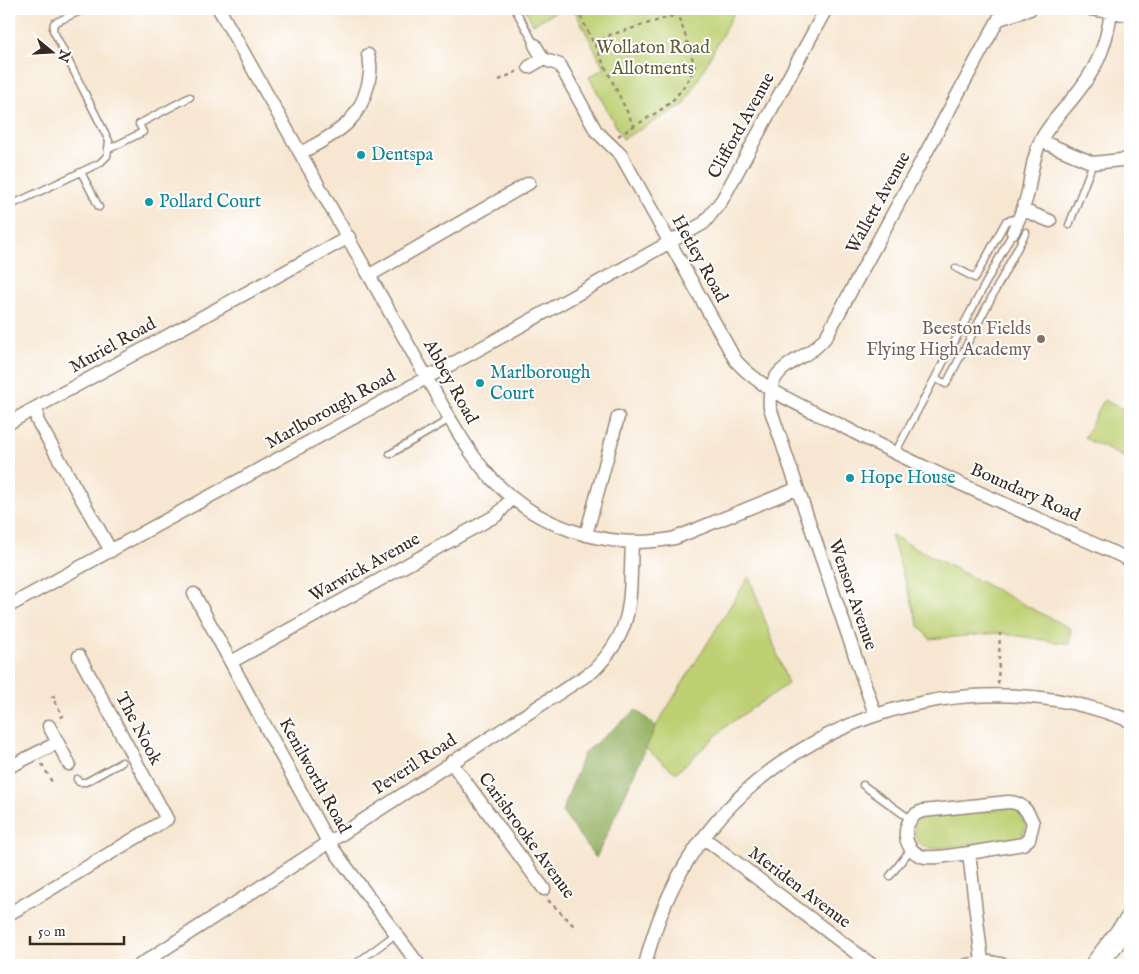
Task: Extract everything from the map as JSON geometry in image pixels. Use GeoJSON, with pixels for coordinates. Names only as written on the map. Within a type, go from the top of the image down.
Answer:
{"type":"FeatureCollection","features":[{"type":"Feature","properties":{"kind":"main road"},"geometry":{"type":"LineString","coordinates":[[1096,965],[1130,921]]}},
{"type":"Feature","properties":{"kind":"street","name":"Abbey Road"},"geometry":{"type":"LineString","coordinates":[[220,9],[450,419],[495,483],[512,498],[540,516],[586,535],[632,543],[655,542],[675,538],[796,489]]}},
{"type":"Feature","properties":{"kind":"street","name":"Clifford Avenue"},"geometry":{"type":"LineString","coordinates":[[670,244],[704,223],[718,206],[826,9]]}},
{"type":"Feature","properties":{"kind":"street","name":"Wallett Avenue"},"geometry":{"type":"LineString","coordinates":[[772,388],[781,368],[818,346],[827,335],[1002,14],[1030,9]]}},
{"type":"Feature","properties":{"kind":"street"},"geometry":{"type":"LineString","coordinates":[[1091,9],[1130,15]]}},
{"type":"Feature","properties":{"kind":"street"},"geometry":{"type":"LineString","coordinates":[[1020,232],[1021,214],[1034,157],[1049,126],[1087,81],[1100,59],[1106,46],[1111,12]]}},
{"type":"Feature","properties":{"kind":"street","name":"Hetley Road"},"geometry":{"type":"LineString","coordinates":[[535,45],[543,59],[560,65],[596,131],[620,156],[736,360],[745,371],[772,388]]}},
{"type":"Feature","properties":{"kind":"street"},"geometry":{"type":"LineString","coordinates":[[302,153],[340,130],[357,113],[364,101],[369,81],[371,68],[368,54]]}},
{"type":"Feature","properties":{"kind":"street"},"geometry":{"type":"LineString","coordinates":[[529,67],[543,59]]}},
{"type":"Feature","properties":{"kind":"street"},"geometry":{"type":"LineString","coordinates":[[1041,141],[1093,163],[1130,159]]}},
{"type":"Feature","properties":{"kind":"street"},"geometry":{"type":"LineString","coordinates":[[370,275],[529,183]]}},
{"type":"Feature","properties":{"kind":"street"},"geometry":{"type":"LineString","coordinates":[[1021,214],[1050,221]]}},
{"type":"Feature","properties":{"kind":"street","name":"Muriel Road"},"geometry":{"type":"LineString","coordinates":[[9,422],[349,238]]}},
{"type":"Feature","properties":{"kind":"street","name":"Marlborough Road"},"geometry":{"type":"LineString","coordinates":[[9,606],[670,244]]}},
{"type":"Feature","properties":{"kind":"street"},"geometry":{"type":"LineString","coordinates":[[772,388],[768,396],[770,408],[796,489]]}},
{"type":"Feature","properties":{"kind":"street","name":"Boundary Road"},"geometry":{"type":"LineString","coordinates":[[772,388],[894,453],[1130,560]]}},
{"type":"Feature","properties":{"kind":"street"},"geometry":{"type":"LineString","coordinates":[[37,407],[37,420],[111,551]]}},
{"type":"Feature","properties":{"kind":"street"},"geometry":{"type":"LineString","coordinates":[[586,535],[618,417]]}},
{"type":"Feature","properties":{"kind":"street","name":"Wensor Avenue"},"geometry":{"type":"LineString","coordinates":[[796,489],[875,714]]}},
{"type":"Feature","properties":{"kind":"street","name":"Warwick Avenue"},"geometry":{"type":"LineString","coordinates":[[231,662],[497,514],[512,498]]}},
{"type":"Feature","properties":{"kind":"street","name":"Peveril Road"},"geometry":{"type":"LineString","coordinates":[[140,965],[593,671],[617,645],[626,622],[632,543]]}},
{"type":"Feature","properties":{"kind":"street","name":"Kenilworth Road"},"geometry":{"type":"LineString","coordinates":[[194,594],[328,842],[419,965]]}},
{"type":"Feature","properties":{"kind":"street","name":"The Nook"},"geometry":{"type":"LineString","coordinates":[[9,914],[167,819],[79,656]]}},
{"type":"Feature","properties":{"kind":"street"},"geometry":{"type":"LineString","coordinates":[[646,965],[667,902],[688,860],[704,838],[733,803],[776,766],[820,739],[875,714],[954,696],[997,695],[1060,701],[1105,712],[1130,721]]}},
{"type":"Feature","properties":{"kind":"street"},"geometry":{"type":"LineString","coordinates":[[48,726],[70,766]]}},
{"type":"Feature","properties":{"kind":"street"},"geometry":{"type":"LineString","coordinates":[[9,767],[57,743]]}},
{"type":"Feature","properties":{"kind":"street","name":"Carisbrooke Avenue"},"geometry":{"type":"LineString","coordinates":[[451,762],[544,889]]}},
{"type":"Feature","properties":{"kind":"street"},"geometry":{"type":"LineString","coordinates":[[1016,802],[1025,808],[1033,823],[1029,839],[1023,844],[969,853],[926,857],[912,849],[905,832],[910,819],[923,811],[1016,802]]}},
{"type":"Feature","properties":{"kind":"street","name":"Meriden Avenue"},"geometry":{"type":"LineString","coordinates":[[704,838],[872,965]]}},
{"type":"Feature","properties":{"kind":"street"},"geometry":{"type":"LineString","coordinates":[[969,853],[982,962]]}},
{"type":"Feature","properties":{"kind":"street"},"geometry":{"type":"LineString","coordinates":[[967,965],[982,962],[1005,965]]}},
{"type":"Feature","properties":{"kind":"lane"},"geometry":{"type":"LineString","coordinates":[[9,206],[81,172],[107,156],[109,141],[53,30],[54,23],[85,9]]}},
{"type":"Feature","properties":{"kind":"lane"},"geometry":{"type":"LineString","coordinates":[[516,9],[535,45]]}},
{"type":"Feature","properties":{"kind":"lane"},"geometry":{"type":"LineString","coordinates":[[109,149],[143,132],[139,124],[190,97]]}},
{"type":"Feature","properties":{"kind":"lane"},"geometry":{"type":"LineString","coordinates":[[1069,225],[1093,163]]}},
{"type":"Feature","properties":{"kind":"lane"},"geometry":{"type":"LineString","coordinates":[[81,172],[99,207]]}},
{"type":"Feature","properties":{"kind":"lane"},"geometry":{"type":"LineString","coordinates":[[956,268],[975,278],[1006,221],[1021,214]]}},
{"type":"Feature","properties":{"kind":"lane"},"geometry":{"type":"LineString","coordinates":[[935,378],[946,384],[1020,232]]}},
{"type":"Feature","properties":{"kind":"lane"},"geometry":{"type":"LineString","coordinates":[[894,453],[935,378],[1020,232]]}},
{"type":"Feature","properties":{"kind":"lane"},"geometry":{"type":"LineString","coordinates":[[390,454],[450,419]]}},
{"type":"Feature","properties":{"kind":"lane"},"geometry":{"type":"LineString","coordinates":[[77,779],[79,782],[86,782],[122,762]]}},
{"type":"Feature","properties":{"kind":"lane"},"geometry":{"type":"LineString","coordinates":[[863,785],[910,819]]}},
{"type":"Feature","properties":{"kind":"lane"},"geometry":{"type":"LineString","coordinates":[[890,876],[912,849]]}},
{"type":"Feature","properties":{"kind":"lane"},"geometry":{"type":"LineString","coordinates":[[354,965],[396,934]]}},
{"type":"Feature","properties":{"kind":"path"},"geometry":{"type":"LineString","coordinates":[[577,9],[634,126]]}},
{"type":"Feature","properties":{"kind":"path"},"geometry":{"type":"LineString","coordinates":[[608,142],[669,106],[683,88],[694,67],[677,9]]}},
{"type":"Feature","properties":{"kind":"path"},"geometry":{"type":"LineString","coordinates":[[595,45],[610,36],[679,14]]}},
{"type":"Feature","properties":{"kind":"path"},"geometry":{"type":"LineString","coordinates":[[499,80],[529,67]]}},
{"type":"Feature","properties":{"kind":"path"},"geometry":{"type":"LineString","coordinates":[[997,695],[1000,634]]}},
{"type":"Feature","properties":{"kind":"path"},"geometry":{"type":"LineString","coordinates":[[48,726],[63,716],[52,697],[55,696]]}},
{"type":"Feature","properties":{"kind":"path"},"geometry":{"type":"LineString","coordinates":[[37,753],[52,782]]}},
{"type":"Feature","properties":{"kind":"path","name":"Carisbrooke Avenue"},"geometry":{"type":"LineString","coordinates":[[544,889],[549,903],[575,927]]}},
{"type":"Feature","properties":{"kind":"green space","name":"Wollaton Road Allotments"},"geometry":{"type":"Polygon","coordinates":[[[525,9],[561,9],[533,24],[525,9]]]}},
{"type":"Feature","properties":{"kind":"green space","name":"Wollaton Road Allotments"},"geometry":{"type":"Polygon","coordinates":[[[574,9],[736,9],[685,104],[623,139],[589,77],[604,68],[574,9]]]}},
{"type":"Feature","properties":{"kind":"green space"},"geometry":{"type":"Polygon","coordinates":[[[1104,400],[1130,413],[1130,460],[1084,438],[1104,400]]]}},
{"type":"Feature","properties":{"kind":"green space"},"geometry":{"type":"Polygon","coordinates":[[[891,535],[1071,629],[1069,644],[1000,633],[930,639],[919,626],[891,535]]]}},
{"type":"Feature","properties":{"kind":"green space"},"geometry":{"type":"Polygon","coordinates":[[[749,576],[788,684],[729,724],[676,773],[645,748],[656,726],[749,576]]]}},
{"type":"Feature","properties":{"kind":"green space"},"geometry":{"type":"Polygon","coordinates":[[[636,710],[656,726],[596,858],[562,812],[584,753],[636,710]]]}},
{"type":"Feature","properties":{"kind":"green space"},"geometry":{"type":"Polygon","coordinates":[[[1012,808],[1019,812],[1026,827],[1020,839],[930,849],[919,843],[915,837],[915,824],[921,817],[1012,808]]]}},
{"type":"Feature","properties":{"kind":"place","name":"Dentspa"},"geometry":{"type":"Point","coordinates":[361,155]}},
{"type":"Feature","properties":{"kind":"place","name":"Pollard Court"},"geometry":{"type":"Point","coordinates":[149,202]}},
{"type":"Feature","properties":{"kind":"place","name":"Beeston Fields Flying High Academy"},"geometry":{"type":"Point","coordinates":[1041,339]}},
{"type":"Feature","properties":{"kind":"place","name":"Marlborough Court"},"geometry":{"type":"Point","coordinates":[480,383]}},
{"type":"Feature","properties":{"kind":"place","name":"Hope House"},"geometry":{"type":"Point","coordinates":[850,478]}}]}
